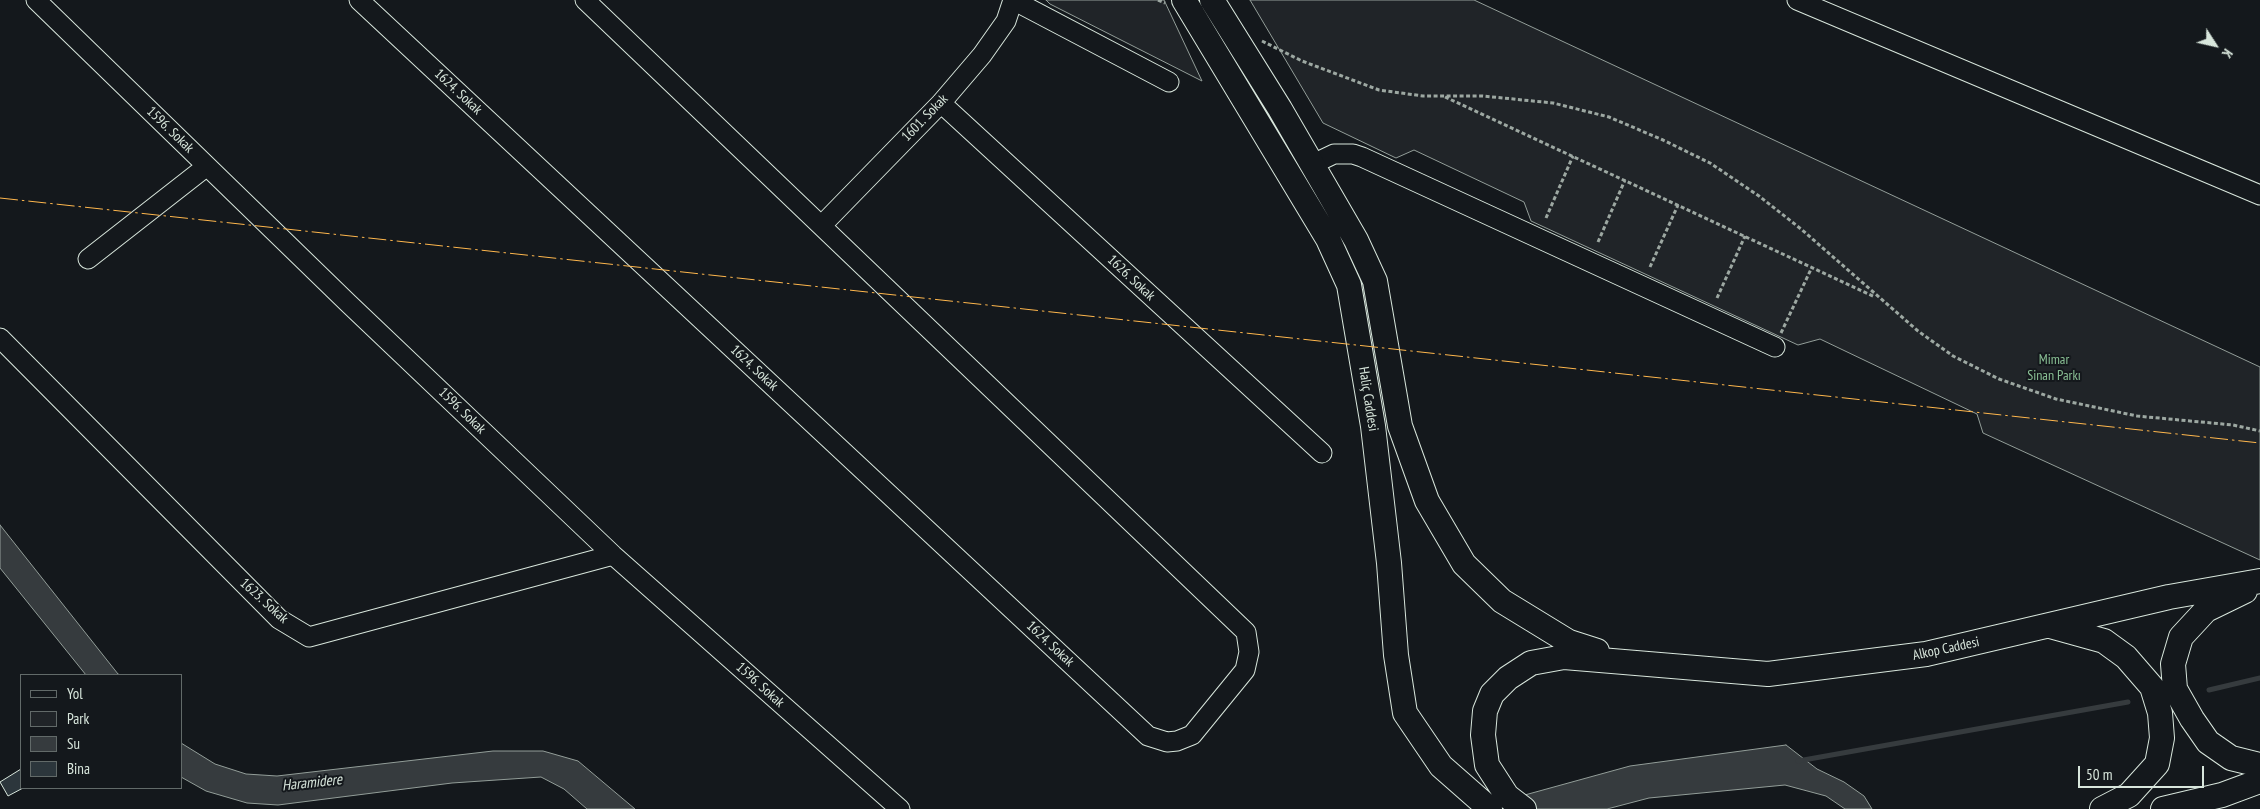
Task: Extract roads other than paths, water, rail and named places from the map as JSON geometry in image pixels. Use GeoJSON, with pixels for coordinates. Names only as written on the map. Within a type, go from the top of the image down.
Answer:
{"type":"FeatureCollection","features":[{"type":"Feature","properties":{"kind":"main road","name":"Haliç Caddesi"},"geometry":{"type":"LineString","coordinates":[[1184,0],[1328,239],[1348,285],[1373,426],[1396,655],[1405,713],[1441,766],[1490,809]]}},
{"type":"Feature","properties":{"kind":"main road","name":"Haliç Caddesi"},"geometry":{"type":"LineString","coordinates":[[1212,0],[1313,164],[1356,240],[1375,281],[1400,426],[1427,501],[1464,564],[1502,601],[1569,642],[1627,661]]}},
{"type":"Feature","properties":{"kind":"main road","name":"Alkop Caddesi"},"geometry":{"type":"LineString","coordinates":[[1627,661],[1768,674],[1926,654],[2169,597],[2260,582]]}},
{"type":"Feature","properties":{"kind":"main road"},"geometry":{"type":"LineString","coordinates":[[2260,582],[2206,610],[2181,637],[2173,664],[2175,689],[2208,742],[2231,758],[2260,766]]}},
{"type":"Feature","properties":{"kind":"main road"},"geometry":{"type":"LineString","coordinates":[[2049,625],[2104,641],[2126,657],[2152,687],[2160,713],[2162,738],[2157,764],[2129,795],[2102,809]]}},
{"type":"Feature","properties":{"kind":"main road"},"geometry":{"type":"LineString","coordinates":[[1524,809],[1507,796],[1487,765],[1483,736],[1485,711],[1492,694],[1508,678],[1531,662],[1564,657],[1627,661]]}},
{"type":"Feature","properties":{"kind":"main road"},"geometry":{"type":"LineString","coordinates":[[2162,809],[2222,795],[2260,781]]}},
{"type":"Feature","properties":{"kind":"street","name":"1596. Sokak"},"geometry":{"type":"LineString","coordinates":[[36,0],[613,555],[900,809]]}},
{"type":"Feature","properties":{"kind":"street","name":"1624. Sokak"},"geometry":{"type":"LineString","coordinates":[[360,0],[1148,736],[1167,742],[1177,741],[1192,735],[1245,670],[1250,652],[1246,632],[822,224]]}},
{"type":"Feature","properties":{"kind":"street"},"geometry":{"type":"LineString","coordinates":[[585,0],[822,224]]}},
{"type":"Feature","properties":{"kind":"street"},"geometry":{"type":"LineString","coordinates":[[1013,0],[1169,82]]}},
{"type":"Feature","properties":{"kind":"street","name":"1601. Sokak"},"geometry":{"type":"LineString","coordinates":[[822,224],[941,103],[996,37],[1006,21],[1013,0]]}},
{"type":"Feature","properties":{"kind":"street"},"geometry":{"type":"LineString","coordinates":[[1797,0],[2260,195]]}},
{"type":"Feature","properties":{"kind":"street","name":"1626. Sokak"},"geometry":{"type":"LineString","coordinates":[[941,103],[1322,453]]}},
{"type":"Feature","properties":{"kind":"street"},"geometry":{"type":"LineString","coordinates":[[1313,164],[1334,154],[1353,154],[1362,157],[1775,347]]}},
{"type":"Feature","properties":{"kind":"street"},"geometry":{"type":"LineString","coordinates":[[88,259],[207,166]]}},
{"type":"Feature","properties":{"kind":"street","name":"1623. Sokak"},"geometry":{"type":"LineString","coordinates":[[0,338],[279,619],[309,637],[613,555]]}},
{"type":"Feature","properties":{"kind":"water"},"geometry":{"type":"Polygon","coordinates":[[[0,525],[118,674],[85,674],[0,568],[0,525]]]}},
{"type":"Feature","properties":{"kind":"water","name":"Haramidere"},"geometry":{"type":"Polygon","coordinates":[[[182,744],[215,764],[246,774],[277,776],[493,751],[543,751],[578,761],[635,809],[587,809],[564,789],[541,777],[452,783],[278,805],[247,803],[206,791],[182,778],[182,744]]]}},
{"type":"Feature","properties":{"kind":"water"},"geometry":{"type":"Polygon","coordinates":[[[1786,745],[1817,769],[1844,782],[1864,796],[1872,809],[1845,809],[1826,796],[1785,785],[1649,798],[1607,809],[1474,809],[1630,766],[1786,745]]]}},
{"type":"Feature","properties":{"kind":"waterway"},"geometry":{"type":"LineString","coordinates":[[2209,690],[2260,678]]}},
{"type":"Feature","properties":{"kind":"waterway"},"geometry":{"type":"LineString","coordinates":[[1798,761],[2128,702]]}},
{"type":"Feature","properties":{"kind":"park label","name":"Mimar Sinan Parkı"},"geometry":{"type":"Point","coordinates":[2054,368]}}]}
